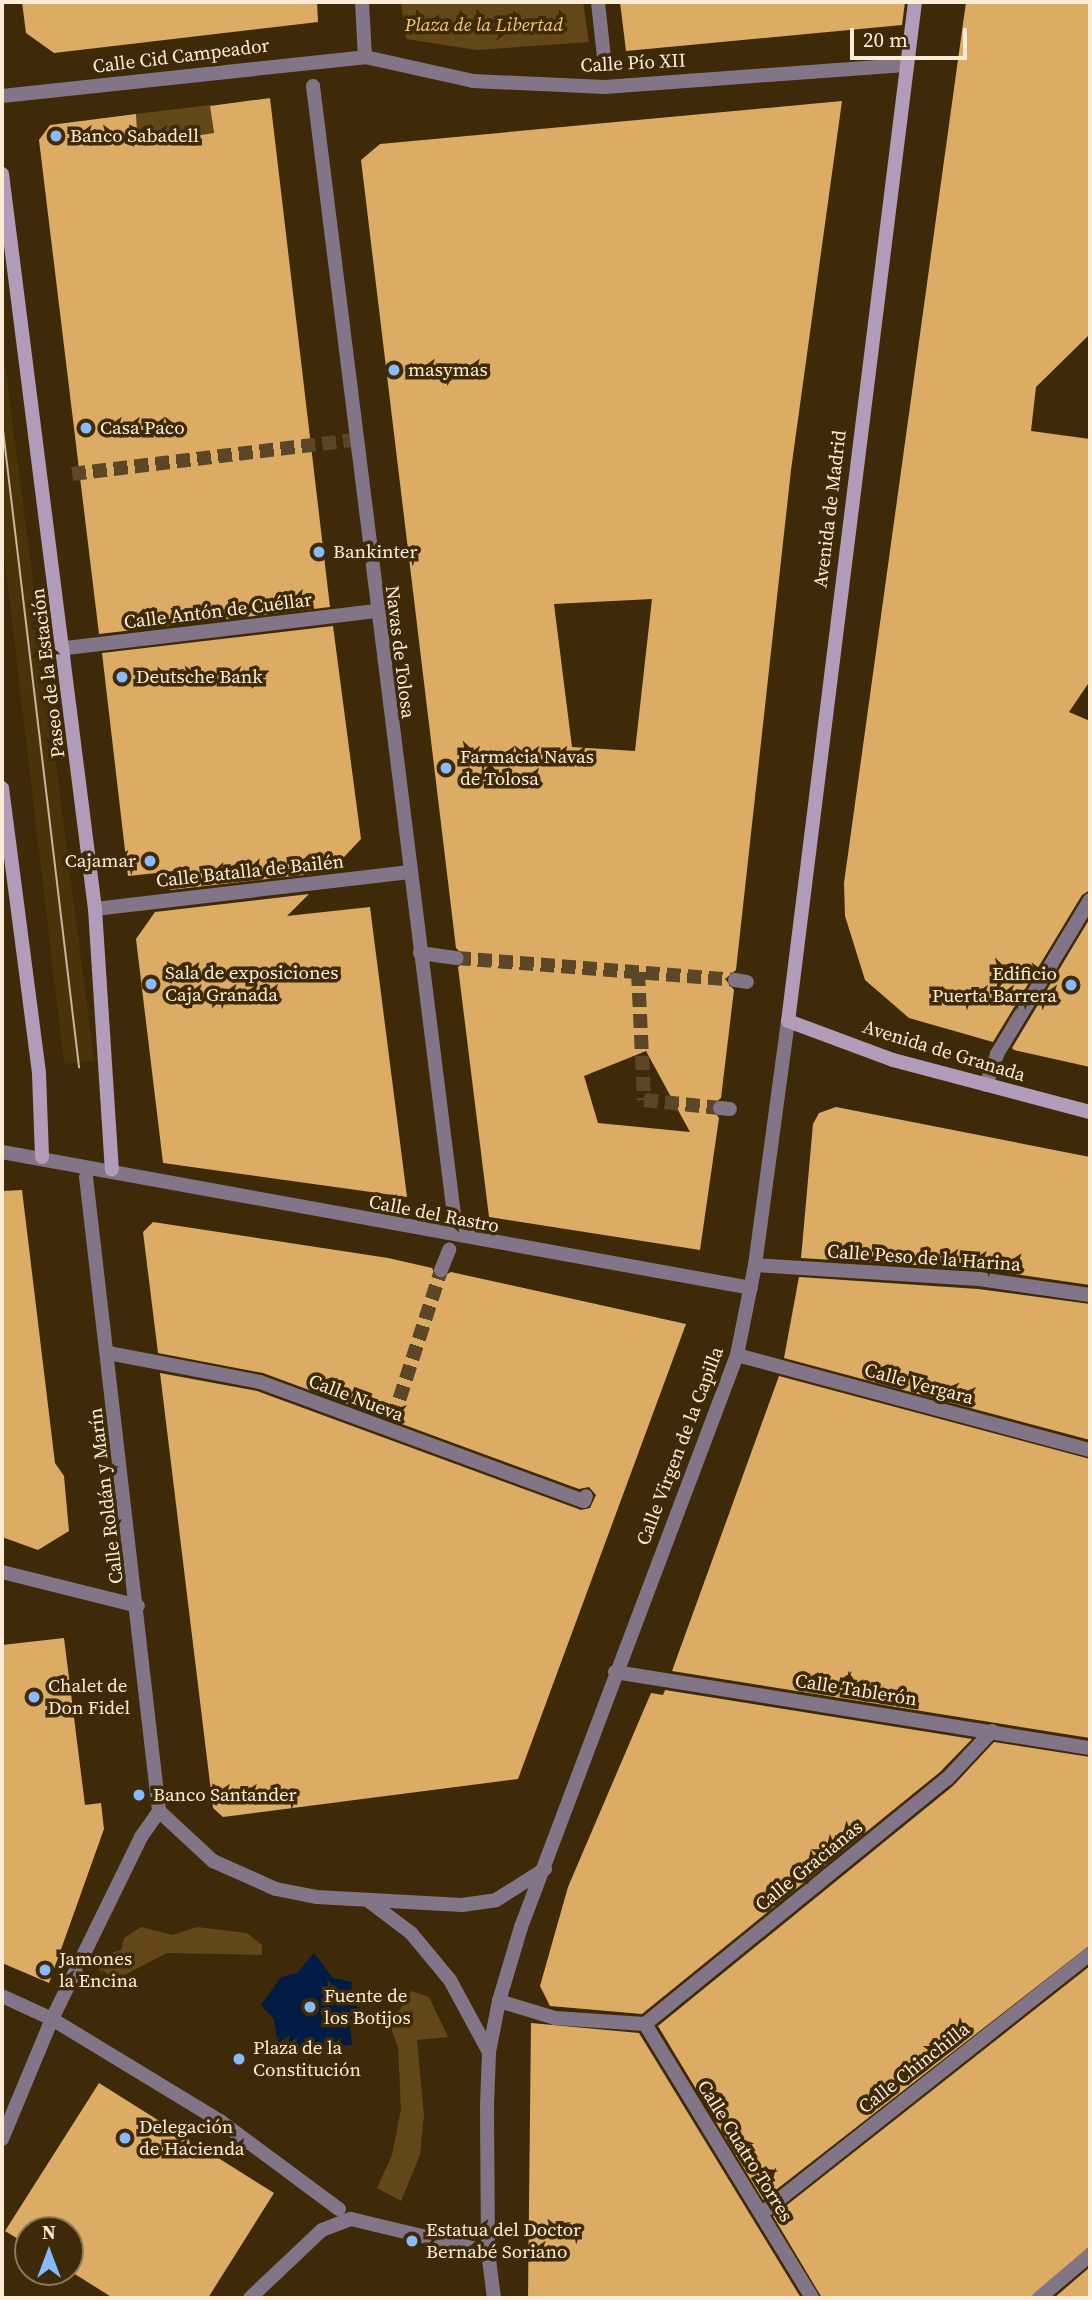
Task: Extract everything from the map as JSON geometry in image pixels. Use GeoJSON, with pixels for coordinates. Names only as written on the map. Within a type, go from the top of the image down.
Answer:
{"type":"FeatureCollection","features":[{"type":"Feature","properties":{"kind":"main road","name":"Avenida de Madrid"},"geometry":{"type":"LineString","coordinates":[[788,1021],[905,65],[915,2]]}},
{"type":"Feature","properties":{"kind":"main road","name":"Paseo de la Estación"},"geometry":{"type":"LineString","coordinates":[[2,174],[66,648],[95,909],[112,1169]]}},
{"type":"Feature","properties":{"kind":"main road"},"geometry":{"type":"LineString","coordinates":[[2,788],[39,1074],[42,1157]]}},
{"type":"Feature","properties":{"kind":"main road","name":"Avenida de Granada"},"geometry":{"type":"LineString","coordinates":[[788,1021],[873,1054],[1090,1112]]}},
{"type":"Feature","properties":{"kind":"street"},"geometry":{"type":"LineString","coordinates":[[362,2],[365,57]]}},
{"type":"Feature","properties":{"kind":"street"},"geometry":{"type":"LineString","coordinates":[[598,2],[604,57]]}},
{"type":"Feature","properties":{"kind":"street","name":"Calle Pío XII"},"geometry":{"type":"LineString","coordinates":[[365,57],[473,81],[605,87],[905,65]]}},
{"type":"Feature","properties":{"kind":"street","name":"Calle Cid Campeador"},"geometry":{"type":"LineString","coordinates":[[2,96],[365,57]]}},
{"type":"Feature","properties":{"kind":"street","name":"Navas de Tolosa"},"geometry":{"type":"LineString","coordinates":[[313,86],[376,611],[455,1223]]}},
{"type":"Feature","properties":{"kind":"street","name":"Calle Antón de Cuéllar"},"geometry":{"type":"LineString","coordinates":[[66,648],[376,611]]}},
{"type":"Feature","properties":{"kind":"street","name":"Calle Batalla de Bailén"},"geometry":{"type":"LineString","coordinates":[[95,909],[410,872]]}},
{"type":"Feature","properties":{"kind":"street"},"geometry":{"type":"LineString","coordinates":[[986,1085],[997,1054],[1090,901]]}},
{"type":"Feature","properties":{"kind":"street"},"geometry":{"type":"LineString","coordinates":[[420,953],[457,958]]}},
{"type":"Feature","properties":{"kind":"street","name":"Calle Virgen de la Capilla"},"geometry":{"type":"LineString","coordinates":[[545,1869],[615,1672],[737,1355],[755,1265],[788,1021]]}},
{"type":"Feature","properties":{"kind":"street","name":"Calle del Rastro"},"geometry":{"type":"LineString","coordinates":[[2,1152],[112,1169],[452,1237],[751,1288]]}},
{"type":"Feature","properties":{"kind":"street","name":"Calle Roldán y Marín"},"geometry":{"type":"LineString","coordinates":[[86,1177],[138,1606],[159,1811]]}},
{"type":"Feature","properties":{"kind":"street"},"geometry":{"type":"LineString","coordinates":[[441,1270],[449,1250]]}},
{"type":"Feature","properties":{"kind":"street","name":"Calle Peso de la Harina"},"geometry":{"type":"LineString","coordinates":[[755,1265],[979,1279],[1090,1295]]}},
{"type":"Feature","properties":{"kind":"street","name":"Calle Nueva"},"geometry":{"type":"LineString","coordinates":[[108,1353],[260,1382],[391,1425],[584,1501]]}},
{"type":"Feature","properties":{"kind":"street","name":"Calle Vergara"},"geometry":{"type":"LineString","coordinates":[[737,1355],[1090,1450]]}},
{"type":"Feature","properties":{"kind":"street"},"geometry":{"type":"LineString","coordinates":[[2,1572],[138,1606]]}},
{"type":"Feature","properties":{"kind":"street","name":"Calle Tablerón"},"geometry":{"type":"LineString","coordinates":[[615,1672],[1090,1748]]}},
{"type":"Feature","properties":{"kind":"street","name":"Calle Gracianas"},"geometry":{"type":"LineString","coordinates":[[645,2024],[947,1779],[992,1731]]}},
{"type":"Feature","properties":{"kind":"street"},"geometry":{"type":"LineString","coordinates":[[2,2139],[52,2019],[141,1837],[159,1811],[213,1861],[240,1876],[317,1897],[418,1906],[496,1900],[545,1869]]}},
{"type":"Feature","properties":{"kind":"street"},"geometry":{"type":"LineString","coordinates":[[494,2298],[488,2252],[489,2052],[499,2001],[545,1869]]}},
{"type":"Feature","properties":{"kind":"street"},"geometry":{"type":"LineString","coordinates":[[369,1902],[411,1933],[450,1980],[489,2052]]}},
{"type":"Feature","properties":{"kind":"street","name":"Calle Chinchilla"},"geometry":{"type":"LineString","coordinates":[[762,2213],[1090,1954]]}},
{"type":"Feature","properties":{"kind":"street"},"geometry":{"type":"LineString","coordinates":[[2,1996],[52,2019],[220,2121],[339,2209]]}},
{"type":"Feature","properties":{"kind":"street"},"geometry":{"type":"LineString","coordinates":[[499,2001],[555,2018],[645,2024]]}},
{"type":"Feature","properties":{"kind":"street","name":"Calle Cuatro Torres"},"geometry":{"type":"LineString","coordinates":[[645,2024],[812,2298]]}},
{"type":"Feature","properties":{"kind":"street"},"geometry":{"type":"LineString","coordinates":[[250,2298],[322,2230],[351,2219],[488,2252]]}},
{"type":"Feature","properties":{"kind":"street"},"geometry":{"type":"LineString","coordinates":[[1039,2298],[1089,2258]]}},
{"type":"Feature","properties":{"kind":"shaded area"},"geometry":{"type":"Polygon","coordinates":[[[2,338],[94,1061],[64,1064],[2,537],[2,338]]]}},
{"type":"Feature","properties":{"kind":"green space","name":"Plaza de la Libertad"},"geometry":{"type":"Polygon","coordinates":[[[401,2],[583,2],[589,42],[477,50],[406,39],[401,2]]]}},
{"type":"Feature","properties":{"kind":"green space"},"geometry":{"type":"Polygon","coordinates":[[[210,105],[220,184],[158,142],[138,145],[136,114],[210,105]]]}},
{"type":"Feature","properties":{"kind":"green space"},"geometry":{"type":"Polygon","coordinates":[[[141,1927],[173,1935],[197,1927],[247,1933],[262,1945],[262,1955],[167,1953],[109,1983],[92,1959],[121,1950],[124,1938],[141,1927]]]}},
{"type":"Feature","properties":{"kind":"green space"},"geometry":{"type":"Polygon","coordinates":[[[411,1991],[429,1997],[448,2037],[417,2040],[424,2115],[420,2155],[401,2201],[377,2188],[392,2155],[401,2109],[398,2047],[386,2016],[400,2010],[411,1991]]]}},
{"type":"Feature","properties":{"kind":"water","name":"Fuente de los Botijos"},"geometry":{"type":"Polygon","coordinates":[[[314,1953],[333,1978],[352,1982],[350,2001],[360,2009],[350,2025],[352,2045],[321,2047],[314,2059],[305,2052],[279,2052],[274,2019],[261,2005],[281,1977],[297,1973],[314,1953]]]}},
{"type":"Feature","properties":{"kind":"building"},"geometry":{"type":"Polygon","coordinates":[[[22,2],[317,2],[318,22],[54,53],[26,33],[22,2]]]}},
{"type":"Feature","properties":{"kind":"building"},"geometry":{"type":"Polygon","coordinates":[[[620,2],[905,2],[902,25],[626,51],[620,2]]]}},
{"type":"Feature","properties":{"kind":"building"},"geometry":{"type":"Polygon","coordinates":[[[966,2],[1090,2],[1090,334],[1036,387],[1031,431],[1090,439],[1090,681],[1069,712],[1090,721],[1090,890],[1082,895],[993,1042],[909,1018],[865,980],[845,916],[844,883],[966,2]]]}},
{"type":"Feature","properties":{"kind":"building"},"geometry":{"type":"Polygon","coordinates":[[[270,98],[330,607],[99,634],[39,140],[50,125],[136,114],[138,145],[214,133],[210,106],[270,98]]]}},
{"type":"Feature","properties":{"kind":"building"},"geometry":{"type":"Polygon","coordinates":[[[842,101],[791,470],[736,970],[725,979],[734,990],[721,1098],[711,1106],[719,1118],[700,1250],[489,1217],[458,967],[467,959],[456,948],[361,160],[380,144],[842,101]],[[652,599],[554,604],[572,747],[635,751],[652,599]],[[646,1051],[584,1076],[598,1123],[690,1132],[646,1051]]]}},
{"type":"Feature","properties":{"kind":"building"},"geometry":{"type":"Polygon","coordinates":[[[333,626],[361,839],[330,872],[170,890],[185,870],[128,876],[102,653],[333,626]]]}},
{"type":"Feature","properties":{"kind":"building"},"geometry":{"type":"Polygon","coordinates":[[[309,894],[287,916],[370,907],[407,1197],[163,1163],[136,939],[155,912],[309,894]]]}},
{"type":"Feature","properties":{"kind":"building","name":"Edificio Puerta Barrera"},"geometry":{"type":"Polygon","coordinates":[[[1090,918],[1090,1067],[1014,1050],[1012,1048],[1090,918]]]}},
{"type":"Feature","properties":{"kind":"building"},"geometry":{"type":"Polygon","coordinates":[[[836,1107],[1090,1157],[1090,1285],[980,1269],[801,1258],[813,1124],[819,1113],[836,1107]]]}},
{"type":"Feature","properties":{"kind":"building"},"geometry":{"type":"Polygon","coordinates":[[[22,1190],[55,1463],[64,1476],[69,1531],[38,1550],[2,1537],[2,1191],[22,1190]]]}},
{"type":"Feature","properties":{"kind":"building"},"geometry":{"type":"Polygon","coordinates":[[[153,1222],[388,1258],[432,1268],[438,1279],[451,1272],[686,1324],[518,1779],[223,1817],[213,1808],[160,1373],[257,1391],[581,1510],[590,1508],[596,1495],[589,1487],[579,1489],[263,1373],[158,1353],[143,1232],[153,1222]]]}},
{"type":"Feature","properties":{"kind":"building"},"geometry":{"type":"Polygon","coordinates":[[[799,1277],[978,1289],[1090,1304],[1090,1440],[784,1358],[799,1277]]]}},
{"type":"Feature","properties":{"kind":"building"},"geometry":{"type":"Polygon","coordinates":[[[779,1376],[1090,1459],[1090,1738],[672,1671],[779,1376]]]}},
{"type":"Feature","properties":{"kind":"building"},"geometry":{"type":"Polygon","coordinates":[[[64,1638],[85,1805],[101,1803],[104,1829],[49,1983],[2,1963],[2,1645],[64,1638]]]}},
{"type":"Feature","properties":{"kind":"building"},"geometry":{"type":"Polygon","coordinates":[[[665,1690],[972,1739],[940,1772],[642,2014],[550,2006],[540,1986],[568,1887],[651,1693],[663,1695],[665,1690]]]}},
{"type":"Feature","properties":{"kind":"building"},"geometry":{"type":"Polygon","coordinates":[[[994,1742],[1090,1757],[1090,1945],[763,2200],[658,2026],[953,1786],[994,1742]]]}},
{"type":"Feature","properties":{"kind":"building"},"geometry":{"type":"Polygon","coordinates":[[[1090,1966],[1090,2246],[1030,2298],[822,2298],[773,2216],[1090,1966]]]}},
{"type":"Feature","properties":{"kind":"building"},"geometry":{"type":"Polygon","coordinates":[[[531,2023],[639,2033],[801,2298],[528,2298],[531,2023]]]}},
{"type":"Feature","properties":{"kind":"building","name":"Delegación de Hacienda"},"geometry":{"type":"Polygon","coordinates":[[[99,2083],[274,2193],[208,2298],[113,2298],[84,2280],[84,2216],[15,2216],[99,2083]]]}},
{"type":"Feature","properties":{"kind":"building","name":"Delegación de Hacienda"},"geometry":{"type":"Polygon","coordinates":[[[14,2217],[14,2236],[5,2231],[14,2217]]]}},
{"type":"Feature","properties":{"kind":"building"},"geometry":{"type":"Polygon","coordinates":[[[1090,2267],[1090,2298],[1054,2298],[1090,2267]]]}},
{"type":"Feature","properties":{"kind":"tunnel"},"geometry":{"type":"LineString","coordinates":[[72,474],[354,440]]}},
{"type":"Feature","properties":{"kind":"tunnel"},"geometry":{"type":"LineString","coordinates":[[457,958],[735,980]]}},
{"type":"Feature","properties":{"kind":"tunnel"},"geometry":{"type":"LineString","coordinates":[[638,972],[644,1100],[720,1108]]}},
{"type":"Feature","properties":{"kind":"tunnel"},"geometry":{"type":"LineString","coordinates":[[393,1419],[441,1270]]}},
{"type":"Feature","properties":{"kind":"tram line"},"geometry":{"type":"LineString","coordinates":[[2,422],[79,1067]]}},
{"type":"Feature","properties":{"kind":"place","name":"Banco Sabadell"},"geometry":{"type":"Point","coordinates":[56,136]}},
{"type":"Feature","properties":{"kind":"place","name":"masymas"},"geometry":{"type":"Point","coordinates":[394,370]}},
{"type":"Feature","properties":{"kind":"place","name":"Casa Paco"},"geometry":{"type":"Point","coordinates":[86,428]}},
{"type":"Feature","properties":{"kind":"place","name":"Bankinter"},"geometry":{"type":"Point","coordinates":[319,552]}},
{"type":"Feature","properties":{"kind":"place","name":"Deutsche Bank"},"geometry":{"type":"Point","coordinates":[122,677]}},
{"type":"Feature","properties":{"kind":"place","name":"Farmacia Navas de Tolosa"},"geometry":{"type":"Point","coordinates":[446,768]}},
{"type":"Feature","properties":{"kind":"place","name":"Cajamar"},"geometry":{"type":"Point","coordinates":[150,861]}},
{"type":"Feature","properties":{"kind":"place","name":"Sala de exposiciones Caja Granada"},"geometry":{"type":"Point","coordinates":[151,984]}},
{"type":"Feature","properties":{"kind":"place","name":"Edificio Puerta Barrera"},"geometry":{"type":"Point","coordinates":[1071,985]}},
{"type":"Feature","properties":{"kind":"place","name":"Chalet de Don Fidel"},"geometry":{"type":"Point","coordinates":[34,1697]}},
{"type":"Feature","properties":{"kind":"place","name":"Banco Santander"},"geometry":{"type":"Point","coordinates":[139,1795]}},
{"type":"Feature","properties":{"kind":"place","name":"Jamones la Encina"},"geometry":{"type":"Point","coordinates":[45,1970]}},
{"type":"Feature","properties":{"kind":"place","name":"Fuente de los Botijos"},"geometry":{"type":"Point","coordinates":[310,2007]}},
{"type":"Feature","properties":{"kind":"place","name":"Plaza de la Constitución"},"geometry":{"type":"Point","coordinates":[239,2059]}},
{"type":"Feature","properties":{"kind":"place","name":"Delegación de Hacienda"},"geometry":{"type":"Point","coordinates":[125,2138]}},
{"type":"Feature","properties":{"kind":"place","name":"Estatua del Doctor Bernabé Soriano"},"geometry":{"type":"Point","coordinates":[412,2241]}}]}
